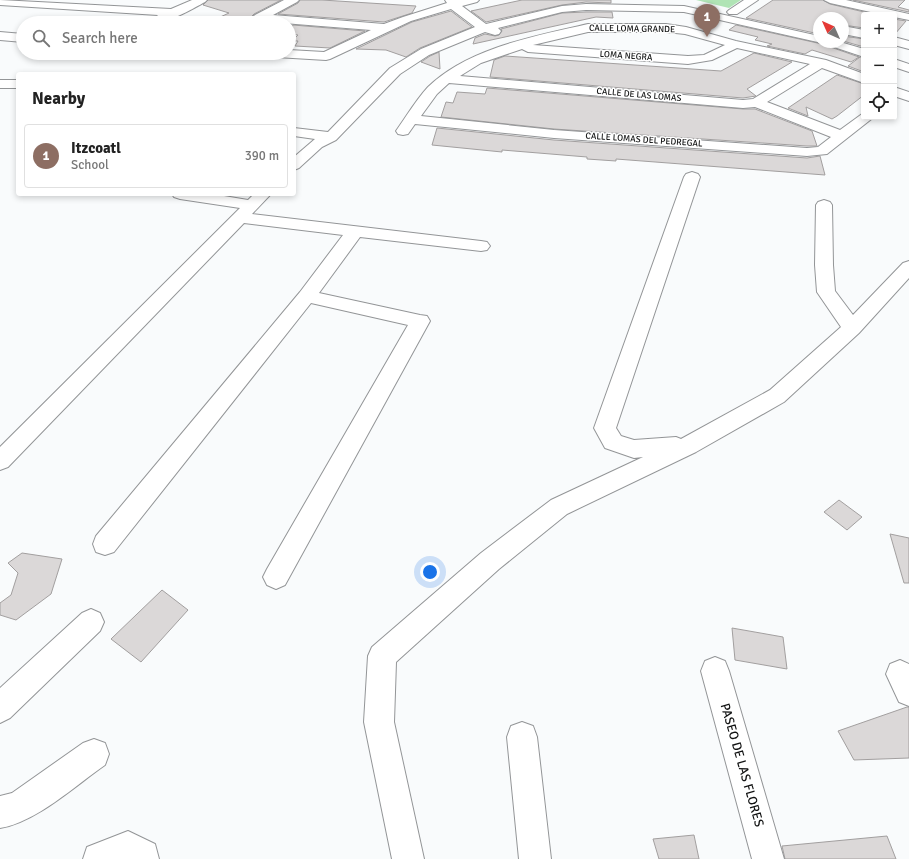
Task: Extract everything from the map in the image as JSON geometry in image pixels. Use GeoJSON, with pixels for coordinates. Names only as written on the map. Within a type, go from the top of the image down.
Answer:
{"type":"FeatureCollection","features":[{"type":"Feature","properties":{"kind":"street"},"geometry":{"type":"LineString","coordinates":[[94,7],[111,0]]}},
{"type":"Feature","properties":{"kind":"street"},"geometry":{"type":"LineString","coordinates":[[167,16],[201,0]]}},
{"type":"Feature","properties":{"kind":"street"},"geometry":{"type":"LineString","coordinates":[[263,16],[293,0]]}},
{"type":"Feature","properties":{"kind":"street"},"geometry":{"type":"LineString","coordinates":[[296,163],[323,135],[395,71],[431,49],[488,24],[558,3],[592,0]]}},
{"type":"Feature","properties":{"kind":"street"},"geometry":{"type":"LineString","coordinates":[[646,0],[746,7],[813,30]]}},
{"type":"Feature","properties":{"kind":"street"},"geometry":{"type":"LineString","coordinates":[[296,54],[326,56],[385,28],[457,1],[488,24],[514,47]]}},
{"type":"Feature","properties":{"kind":"street"},"geometry":{"type":"LineString","coordinates":[[835,1],[909,17]]}},
{"type":"Feature","properties":{"kind":"street"},"geometry":{"type":"LineString","coordinates":[[0,2],[174,13]]}},
{"type":"Feature","properties":{"kind":"street"},"geometry":{"type":"LineString","coordinates":[[390,60],[431,38],[488,24],[562,9],[586,7],[668,8],[699,12],[813,39]]}},
{"type":"Feature","properties":{"kind":"street"},"geometry":{"type":"LineString","coordinates":[[296,21],[385,28]]}},
{"type":"Feature","properties":{"kind":"street","name":"CALLE LOMA GRANDE"},"geometry":{"type":"LineString","coordinates":[[407,125],[432,91],[446,79],[477,60],[514,47],[568,32],[598,27],[666,28],[686,31],[735,44],[820,63],[861,78]]}},
{"type":"Feature","properties":{"kind":"street"},"geometry":{"type":"LineString","coordinates":[[849,31],[861,33]]}},
{"type":"Feature","properties":{"kind":"street"},"geometry":{"type":"LineString","coordinates":[[0,36],[16,37]]}},
{"type":"Feature","properties":{"kind":"street"},"geometry":{"type":"LineString","coordinates":[[849,41],[861,44]]}},
{"type":"Feature","properties":{"kind":"street"},"geometry":{"type":"LineString","coordinates":[[897,42],[909,45]]}},
{"type":"Feature","properties":{"kind":"street","name":"LOMA NEGRA"},"geometry":{"type":"LineString","coordinates":[[514,47],[702,60],[715,56],[735,44]]}},
{"type":"Feature","properties":{"kind":"street"},"geometry":{"type":"LineString","coordinates":[[847,48],[861,52]]}},
{"type":"Feature","properties":{"kind":"street"},"geometry":{"type":"LineString","coordinates":[[897,55],[909,60]]}},
{"type":"Feature","properties":{"kind":"street","name":"CALLE DE LAS LOMAS"},"geometry":{"type":"LineString","coordinates":[[446,79],[735,104],[756,103],[820,63]]}},
{"type":"Feature","properties":{"kind":"street"},"geometry":{"type":"LineString","coordinates":[[897,64],[909,68]]}},
{"type":"Feature","properties":{"kind":"street"},"geometry":{"type":"LineString","coordinates":[[0,84],[16,84]]}},
{"type":"Feature","properties":{"kind":"street"},"geometry":{"type":"LineString","coordinates":[[756,103],[842,136]]}},
{"type":"Feature","properties":{"kind":"street","name":"CALLE LOMAS DEL PEDREGAL"},"geometry":{"type":"LineString","coordinates":[[407,125],[807,152],[822,151],[863,120]]}},
{"type":"Feature","properties":{"kind":"street"},"geometry":{"type":"LineString","coordinates":[[296,132],[323,135]]}},
{"type":"Feature","properties":{"kind":"street"},"geometry":{"type":"LineString","coordinates":[[688,446],[634,449],[613,442],[604,428],[618,393],[692,177]]}},
{"type":"Feature","properties":{"kind":"street"},"geometry":{"type":"LineString","coordinates":[[192,196],[252,206],[355,231],[481,246]]}},
{"type":"Feature","properties":{"kind":"street"},"geometry":{"type":"LineString","coordinates":[[824,205],[824,265],[826,292],[852,328]]}},
{"type":"Feature","properties":{"kind":"street"},"geometry":{"type":"LineString","coordinates":[[0,461],[51,407],[252,206]]}},
{"type":"Feature","properties":{"kind":"street"},"geometry":{"type":"LineString","coordinates":[[105,544],[307,296],[355,231]]}},
{"type":"Feature","properties":{"kind":"street"},"geometry":{"type":"LineString","coordinates":[[408,859],[379,722],[382,656],[490,561],[559,507],[688,446],[777,396],[852,328],[909,267]]}},
{"type":"Feature","properties":{"kind":"street"},"geometry":{"type":"LineString","coordinates":[[276,577],[420,321],[307,296]]}},
{"type":"Feature","properties":{"kind":"street"},"geometry":{"type":"LineString","coordinates":[[0,708],[91,622]]}},
{"type":"Feature","properties":{"kind":"street","name":"PASEO DE LAS FLORES"},"geometry":{"type":"LineString","coordinates":[[715,671],[768,859]]}},
{"type":"Feature","properties":{"kind":"street"},"geometry":{"type":"LineString","coordinates":[[522,737],[535,859]]}},
{"type":"Feature","properties":{"kind":"street"},"geometry":{"type":"LineString","coordinates":[[0,812],[7,812],[21,806],[94,754]]}},
{"type":"Feature","properties":{"kind":"street"},"geometry":{"type":"LineString","coordinates":[[99,859],[128,847],[143,856],[143,859]]}},
{"type":"Feature","properties":{"kind":"green space"},"geometry":{"type":"Polygon","coordinates":[[[696,0],[741,0],[729,8],[696,0]]]}},
{"type":"Feature","properties":{"kind":"building"},"geometry":{"type":"Polygon","coordinates":[[[208,0],[281,0],[252,16],[222,16],[229,13],[203,5],[208,0]]]}},
{"type":"Feature","properties":{"kind":"building"},"geometry":{"type":"Polygon","coordinates":[[[300,0],[416,6],[412,13],[384,22],[278,14],[298,3],[300,0]]]}},
{"type":"Feature","properties":{"kind":"building"},"geometry":{"type":"Polygon","coordinates":[[[522,0],[611,0],[611,3],[586,2],[562,5],[486,22],[471,11],[522,0]]]}},
{"type":"Feature","properties":{"kind":"building"},"geometry":{"type":"Polygon","coordinates":[[[773,0],[823,0],[830,4],[864,12],[861,12],[861,28],[849,26],[849,12],[813,12],[813,33],[746,18],[773,0]]]}},
{"type":"Feature","properties":{"kind":"building"},"geometry":{"type":"Polygon","coordinates":[[[853,0],[905,0],[898,7],[909,10],[909,12],[853,0]]]}},
{"type":"Feature","properties":{"kind":"building"},"geometry":{"type":"Polygon","coordinates":[[[451,11],[472,27],[420,48],[406,57],[386,50],[356,49],[412,22],[451,11]]]}},
{"type":"Feature","properties":{"kind":"building"},"geometry":{"type":"Polygon","coordinates":[[[612,12],[613,18],[596,17],[473,44],[475,38],[485,34],[495,36],[499,35],[502,31],[501,29],[562,13],[612,12]]]}},
{"type":"Feature","properties":{"kind":"building"},"geometry":{"type":"Polygon","coordinates":[[[897,20],[906,21],[897,32],[897,20]]]}},
{"type":"Feature","properties":{"kind":"building"},"geometry":{"type":"Polygon","coordinates":[[[296,25],[365,31],[330,48],[296,46],[298,41],[296,41],[296,37],[298,35],[296,35],[296,25]]]}},
{"type":"Feature","properties":{"kind":"building"},"geometry":{"type":"Polygon","coordinates":[[[736,25],[813,42],[813,48],[833,48],[859,57],[851,62],[812,50],[805,54],[767,46],[772,44],[755,40],[758,37],[729,30],[736,25]]]}},
{"type":"Feature","properties":{"kind":"building"},"geometry":{"type":"Polygon","coordinates":[[[849,37],[861,39],[861,46],[849,43],[849,37]]]}},
{"type":"Feature","properties":{"kind":"building"},"geometry":{"type":"Polygon","coordinates":[[[439,52],[440,69],[421,62],[430,56],[439,52]]]}},
{"type":"Feature","properties":{"kind":"building"},"geometry":{"type":"Polygon","coordinates":[[[754,53],[792,62],[747,89],[756,96],[743,98],[490,77],[494,60],[505,56],[721,71],[754,53]]]}},
{"type":"Feature","properties":{"kind":"building"},"geometry":{"type":"Polygon","coordinates":[[[860,57],[861,57],[861,71],[848,66],[860,57]]]}},
{"type":"Feature","properties":{"kind":"building"},"geometry":{"type":"Polygon","coordinates":[[[837,75],[861,83],[861,97],[832,119],[806,107],[808,116],[788,108],[837,75]]]}},
{"type":"Feature","properties":{"kind":"building"},"geometry":{"type":"Polygon","coordinates":[[[487,88],[755,109],[812,131],[817,146],[554,129],[441,117],[446,102],[453,103],[457,92],[485,94],[487,88]]]}},
{"type":"Feature","properties":{"kind":"building"},"geometry":{"type":"Polygon","coordinates":[[[437,128],[554,140],[807,158],[820,156],[825,175],[616,159],[616,161],[587,159],[587,157],[502,150],[502,152],[432,145],[437,128]]]}},
{"type":"Feature","properties":{"kind":"building"},"geometry":{"type":"Polygon","coordinates":[[[839,500],[862,517],[847,530],[824,512],[839,500]]]}},
{"type":"Feature","properties":{"kind":"building"},"geometry":{"type":"Polygon","coordinates":[[[890,534],[909,538],[909,583],[904,583],[890,534]]]}},
{"type":"Feature","properties":{"kind":"building"},"geometry":{"type":"Polygon","coordinates":[[[22,553],[62,559],[51,594],[16,620],[0,615],[0,603],[11,595],[18,573],[8,563],[22,553]]]}},
{"type":"Feature","properties":{"kind":"building"},"geometry":{"type":"Polygon","coordinates":[[[162,590],[188,610],[141,662],[111,639],[162,590]]]}},
{"type":"Feature","properties":{"kind":"building"},"geometry":{"type":"Polygon","coordinates":[[[732,628],[783,637],[787,669],[735,660],[732,628]]]}},
{"type":"Feature","properties":{"kind":"building"},"geometry":{"type":"Polygon","coordinates":[[[909,707],[909,758],[854,760],[838,731],[909,707]]]}},
{"type":"Feature","properties":{"kind":"building"},"geometry":{"type":"Polygon","coordinates":[[[694,835],[699,859],[659,859],[653,839],[694,835]]]}},
{"type":"Feature","properties":{"kind":"building"},"geometry":{"type":"Polygon","coordinates":[[[887,836],[896,859],[785,859],[782,846],[887,836]]]}},
{"type":"Feature","properties":{"kind":"place","name":"Itzcoatl"},"geometry":{"type":"Point","coordinates":[707,37]}}]}
